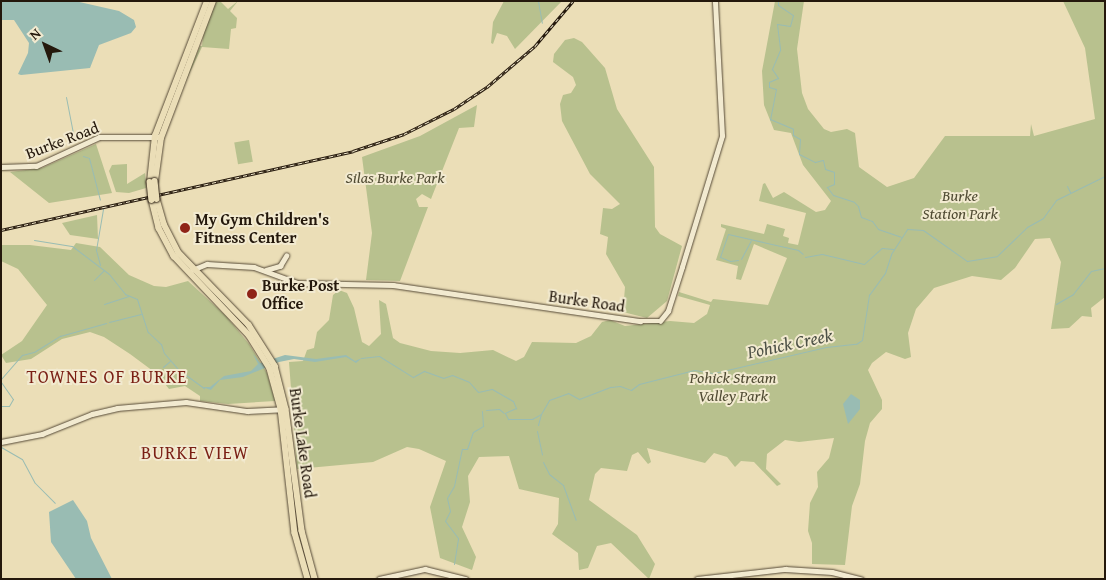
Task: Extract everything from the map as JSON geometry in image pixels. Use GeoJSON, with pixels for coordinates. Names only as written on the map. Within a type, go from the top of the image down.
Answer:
{"type":"FeatureCollection","features":[{"type":"Feature","properties":{"kind":"main road","name":"Burke Lake Road"},"geometry":{"type":"LineString","coordinates":[[207,1],[158,137],[153,182],[155,200],[170,239],[190,272],[242,326],[267,356],[273,368],[284,409],[298,513],[315,579]]}},
{"type":"Feature","properties":{"kind":"main road","name":"Burke Lake Road"},"geometry":{"type":"LineString","coordinates":[[158,137],[213,1]]}},
{"type":"Feature","properties":{"kind":"main road","name":"Burke Road"},"geometry":{"type":"LineString","coordinates":[[1,167],[36,166],[99,137],[158,137]]}},
{"type":"Feature","properties":{"kind":"main road","name":"Burke Lake Road"},"geometry":{"type":"LineString","coordinates":[[284,409],[295,533],[308,579]]}},
{"type":"Feature","properties":{"kind":"street","name":"Burke Road"},"geometry":{"type":"LineString","coordinates":[[190,272],[218,264],[265,270],[298,283],[393,285],[640,321],[660,321],[668,311],[722,136],[715,1]]}},
{"type":"Feature","properties":{"kind":"street"},"geometry":{"type":"LineString","coordinates":[[265,270],[280,266],[286,256]]}},
{"type":"Feature","properties":{"kind":"street"},"geometry":{"type":"LineString","coordinates":[[1,442],[42,434],[92,414],[117,408],[186,402],[247,411],[284,409]]}},
{"type":"Feature","properties":{"kind":"street"},"geometry":{"type":"LineString","coordinates":[[697,579],[785,568],[832,572],[861,579]]}},
{"type":"Feature","properties":{"kind":"street"},"geometry":{"type":"LineString","coordinates":[[379,579],[425,569],[466,579]]}},
{"type":"Feature","properties":{"kind":"green space"},"geometry":{"type":"Polygon","coordinates":[[[216,1],[220,1],[228,9],[238,1],[230,11],[237,18],[236,28],[231,29],[229,49],[202,47],[182,89],[200,46],[202,46],[204,29],[216,1]]]}},
{"type":"Feature","properties":{"kind":"green space"},"geometry":{"type":"Polygon","coordinates":[[[504,1],[562,1],[515,49],[507,36],[497,33],[493,44],[491,43],[493,22],[504,1]]]}},
{"type":"Feature","properties":{"kind":"green space","name":"Pohick Stream Valley Park"},"geometry":{"type":"Polygon","coordinates":[[[775,1],[804,1],[797,49],[802,93],[808,109],[824,129],[831,132],[847,129],[855,133],[859,167],[887,187],[914,178],[945,136],[1030,136],[1031,124],[1034,136],[1095,119],[1085,48],[1063,1],[1105,1],[1105,297],[1091,308],[1092,317],[1082,316],[1069,328],[1051,329],[1061,262],[1050,238],[1035,239],[1015,268],[1001,280],[972,276],[934,288],[916,309],[908,333],[911,357],[905,359],[886,352],[872,363],[868,370],[882,400],[882,409],[870,423],[865,441],[860,484],[852,506],[845,565],[812,564],[812,543],[808,531],[810,503],[818,487],[817,472],[829,458],[834,438],[799,442],[785,440],[767,454],[766,469],[781,484],[777,486],[754,462],[741,461],[735,467],[727,457],[714,453],[705,463],[647,448],[651,462],[648,464],[638,452],[632,455],[627,471],[601,468],[595,474],[589,500],[637,535],[655,564],[649,579],[611,543],[597,546],[588,568],[579,570],[578,553],[552,534],[558,524],[559,498],[519,489],[509,456],[479,457],[468,476],[470,502],[462,527],[476,557],[472,570],[440,558],[430,507],[446,461],[419,449],[407,447],[373,462],[297,469],[289,362],[303,361],[307,350],[314,348],[317,332],[329,320],[333,295],[339,290],[347,293],[354,308],[362,342],[369,346],[381,334],[379,300],[386,304],[393,338],[400,343],[431,351],[460,353],[493,350],[516,361],[524,357],[532,342],[576,343],[591,336],[602,322],[610,320],[625,326],[670,321],[694,323],[707,314],[710,305],[678,296],[679,292],[711,302],[713,299],[768,305],[787,258],[754,244],[741,280],[736,279],[738,266],[716,260],[726,229],[721,227],[721,224],[764,234],[767,224],[785,229],[783,236],[789,238],[788,243],[798,245],[806,213],[759,201],[763,184],[765,183],[773,198],[784,192],[816,212],[825,210],[831,201],[803,165],[791,133],[774,130],[764,105],[762,71],[775,1]]]}},
{"type":"Feature","properties":{"kind":"green space"},"geometry":{"type":"Polygon","coordinates":[[[574,38],[582,42],[605,68],[617,109],[654,167],[655,227],[660,234],[682,246],[667,301],[647,318],[623,312],[625,287],[606,254],[608,237],[600,234],[603,208],[612,209],[620,204],[590,174],[562,121],[560,104],[563,95],[571,93],[576,85],[573,77],[553,62],[554,54],[565,40],[574,38]]]}},
{"type":"Feature","properties":{"kind":"green space","name":"Silas Burke Park"},"geometry":{"type":"Polygon","coordinates":[[[477,105],[474,127],[459,128],[431,199],[422,194],[416,199],[419,207],[428,207],[400,281],[366,280],[372,233],[362,157],[420,136],[477,105]]]}},
{"type":"Feature","properties":{"kind":"green space"},"geometry":{"type":"Polygon","coordinates":[[[249,140],[253,162],[238,164],[234,143],[249,140]]]}},
{"type":"Feature","properties":{"kind":"green space"},"geometry":{"type":"Polygon","coordinates":[[[96,144],[112,193],[49,203],[10,172],[42,168],[96,144]]]}},
{"type":"Feature","properties":{"kind":"green space"},"geometry":{"type":"Polygon","coordinates":[[[127,164],[127,184],[145,173],[146,188],[129,193],[116,192],[109,171],[112,165],[127,164]]]}},
{"type":"Feature","properties":{"kind":"green space"},"geometry":{"type":"Polygon","coordinates":[[[97,215],[98,239],[70,235],[62,223],[97,215]]]}},
{"type":"Feature","properties":{"kind":"green space"},"geometry":{"type":"Polygon","coordinates":[[[76,243],[100,247],[129,275],[154,286],[166,287],[188,281],[226,316],[249,344],[267,373],[275,401],[228,404],[200,401],[200,396],[185,386],[169,389],[157,374],[130,354],[104,337],[90,332],[62,339],[31,359],[6,363],[1,355],[22,341],[47,305],[18,269],[1,261],[1,245],[30,245],[71,250],[76,243]]]}},
{"type":"Feature","properties":{"kind":"water"},"geometry":{"type":"Polygon","coordinates":[[[1,1],[75,1],[119,11],[134,20],[136,27],[131,33],[99,45],[90,68],[21,75],[18,74],[28,53],[29,43],[14,20],[1,20],[1,1]]]}},
{"type":"Feature","properties":{"kind":"water"},"geometry":{"type":"Polygon","coordinates":[[[253,354],[260,363],[285,355],[316,359],[346,355],[355,361],[362,358],[356,363],[346,357],[315,362],[294,359],[279,362],[243,377],[220,380],[211,390],[202,387],[210,387],[224,376],[251,371],[258,364],[253,354]]]}},
{"type":"Feature","properties":{"kind":"water"},"geometry":{"type":"Polygon","coordinates":[[[851,394],[860,400],[860,409],[848,424],[843,404],[851,394]]]}},
{"type":"Feature","properties":{"kind":"water"},"geometry":{"type":"Polygon","coordinates":[[[73,500],[87,521],[91,538],[112,579],[76,579],[51,542],[49,512],[73,500]]]}},
{"type":"Feature","properties":{"kind":"waterway"},"geometry":{"type":"LineString","coordinates":[[538,1],[542,23]]}},
{"type":"Feature","properties":{"kind":"waterway"},"geometry":{"type":"LineString","coordinates":[[778,1],[778,5],[793,15],[790,26],[777,24],[780,50],[772,69],[778,78],[769,82],[769,87],[776,89],[770,119],[793,129],[793,135],[800,139],[799,154],[815,162],[823,160],[825,169],[834,172],[834,184],[827,187],[833,195],[854,202],[858,206],[861,217],[872,221],[878,229],[901,237]]}},
{"type":"Feature","properties":{"kind":"waterway"},"geometry":{"type":"LineString","coordinates":[[66,97],[73,134]]}},
{"type":"Feature","properties":{"kind":"waterway"},"geometry":{"type":"LineString","coordinates":[[83,156],[89,158],[100,200]]}},
{"type":"Feature","properties":{"kind":"waterway","name":"Pohick Creek"},"geometry":{"type":"LineString","coordinates":[[361,358],[379,356],[413,377],[424,371],[443,378],[452,375],[469,382],[478,392],[492,389],[513,401],[516,408],[505,413],[508,419],[532,419],[541,414],[549,400],[568,393],[579,399],[611,387],[620,386],[631,390],[639,384],[694,370],[714,373],[826,347],[856,344],[862,340],[869,295],[885,273],[891,254],[907,229],[923,230],[967,261],[997,256],[1027,227],[1043,218],[1056,200],[1105,176]]}},
{"type":"Feature","properties":{"kind":"waterway"},"geometry":{"type":"LineString","coordinates":[[1067,186],[1070,192]]}},
{"type":"Feature","properties":{"kind":"waterway"},"geometry":{"type":"LineString","coordinates":[[100,265],[96,250],[103,209]]}},
{"type":"Feature","properties":{"kind":"waterway"},"geometry":{"type":"LineString","coordinates":[[738,260],[730,261],[720,257],[728,234],[798,250],[803,254]]}},
{"type":"Feature","properties":{"kind":"waterway","name":"Pohick Creek"},"geometry":{"type":"LineString","coordinates":[[34,240],[72,246],[109,274],[125,294],[137,299],[148,332],[161,344],[164,353],[179,370],[204,388]]}},
{"type":"Feature","properties":{"kind":"waterway"},"geometry":{"type":"LineString","coordinates":[[741,259],[751,240]]}},
{"type":"Feature","properties":{"kind":"waterway"},"geometry":{"type":"LineString","coordinates":[[805,257],[822,254],[864,264],[882,248],[893,249]]}},
{"type":"Feature","properties":{"kind":"waterway"},"geometry":{"type":"LineString","coordinates":[[1056,304],[1073,294],[1091,271],[1105,268]]}},
{"type":"Feature","properties":{"kind":"waterway"},"geometry":{"type":"LineString","coordinates":[[94,280],[103,271]]}},
{"type":"Feature","properties":{"kind":"waterway"},"geometry":{"type":"LineString","coordinates":[[104,304],[129,296]]}},
{"type":"Feature","properties":{"kind":"waterway"},"geometry":{"type":"LineString","coordinates":[[109,322],[141,314]]}},
{"type":"Feature","properties":{"kind":"waterway"},"geometry":{"type":"LineString","coordinates":[[1,379],[22,355],[34,352],[60,336],[106,323]]}},
{"type":"Feature","properties":{"kind":"waterway"},"geometry":{"type":"LineString","coordinates":[[163,367],[170,361]]}},
{"type":"Feature","properties":{"kind":"waterway"},"geometry":{"type":"LineString","coordinates":[[1,382],[13,399],[9,406],[1,406]]}},
{"type":"Feature","properties":{"kind":"waterway"},"geometry":{"type":"LineString","coordinates":[[486,410],[499,409],[504,413]]}},
{"type":"Feature","properties":{"kind":"waterway"},"geometry":{"type":"LineString","coordinates":[[454,564],[458,538],[445,521],[450,511],[447,498],[454,486],[462,449],[467,449],[473,432],[483,426],[482,411]]}},
{"type":"Feature","properties":{"kind":"waterway"},"geometry":{"type":"LineString","coordinates":[[538,425],[541,414]]}},
{"type":"Feature","properties":{"kind":"waterway"},"geometry":{"type":"LineString","coordinates":[[1,423],[1,429]]}},
{"type":"Feature","properties":{"kind":"waterway"},"geometry":{"type":"LineString","coordinates":[[537,431],[542,454]]}},
{"type":"Feature","properties":{"kind":"waterway"},"geometry":{"type":"LineString","coordinates":[[1,447],[22,459],[35,483],[55,503]]}},
{"type":"Feature","properties":{"kind":"waterway"},"geometry":{"type":"LineString","coordinates":[[543,462],[549,474],[563,485],[576,520]]}},
{"type":"Feature","properties":{"kind":"railway"},"geometry":{"type":"LineString","coordinates":[[1,230],[353,151],[404,134],[454,109],[487,87],[535,46],[573,1]]}},
{"type":"Feature","properties":{"kind":"place","name":"My Gym Children's Fitness Center"},"geometry":{"type":"Point","coordinates":[185,228]}},
{"type":"Feature","properties":{"kind":"place","name":"Burke Post Office"},"geometry":{"type":"Point","coordinates":[252,294]}},
{"type":"Feature","properties":{"kind":"district","name":"TOWNES OF BURKE"},"geometry":{"type":"Point","coordinates":[107,377]}},
{"type":"Feature","properties":{"kind":"district","name":"BURKE VIEW"},"geometry":{"type":"Point","coordinates":[195,453]}},
{"type":"Feature","properties":{"kind":"park label","name":"Burke Station Park"},"geometry":{"type":"Point","coordinates":[960,204]}}]}
